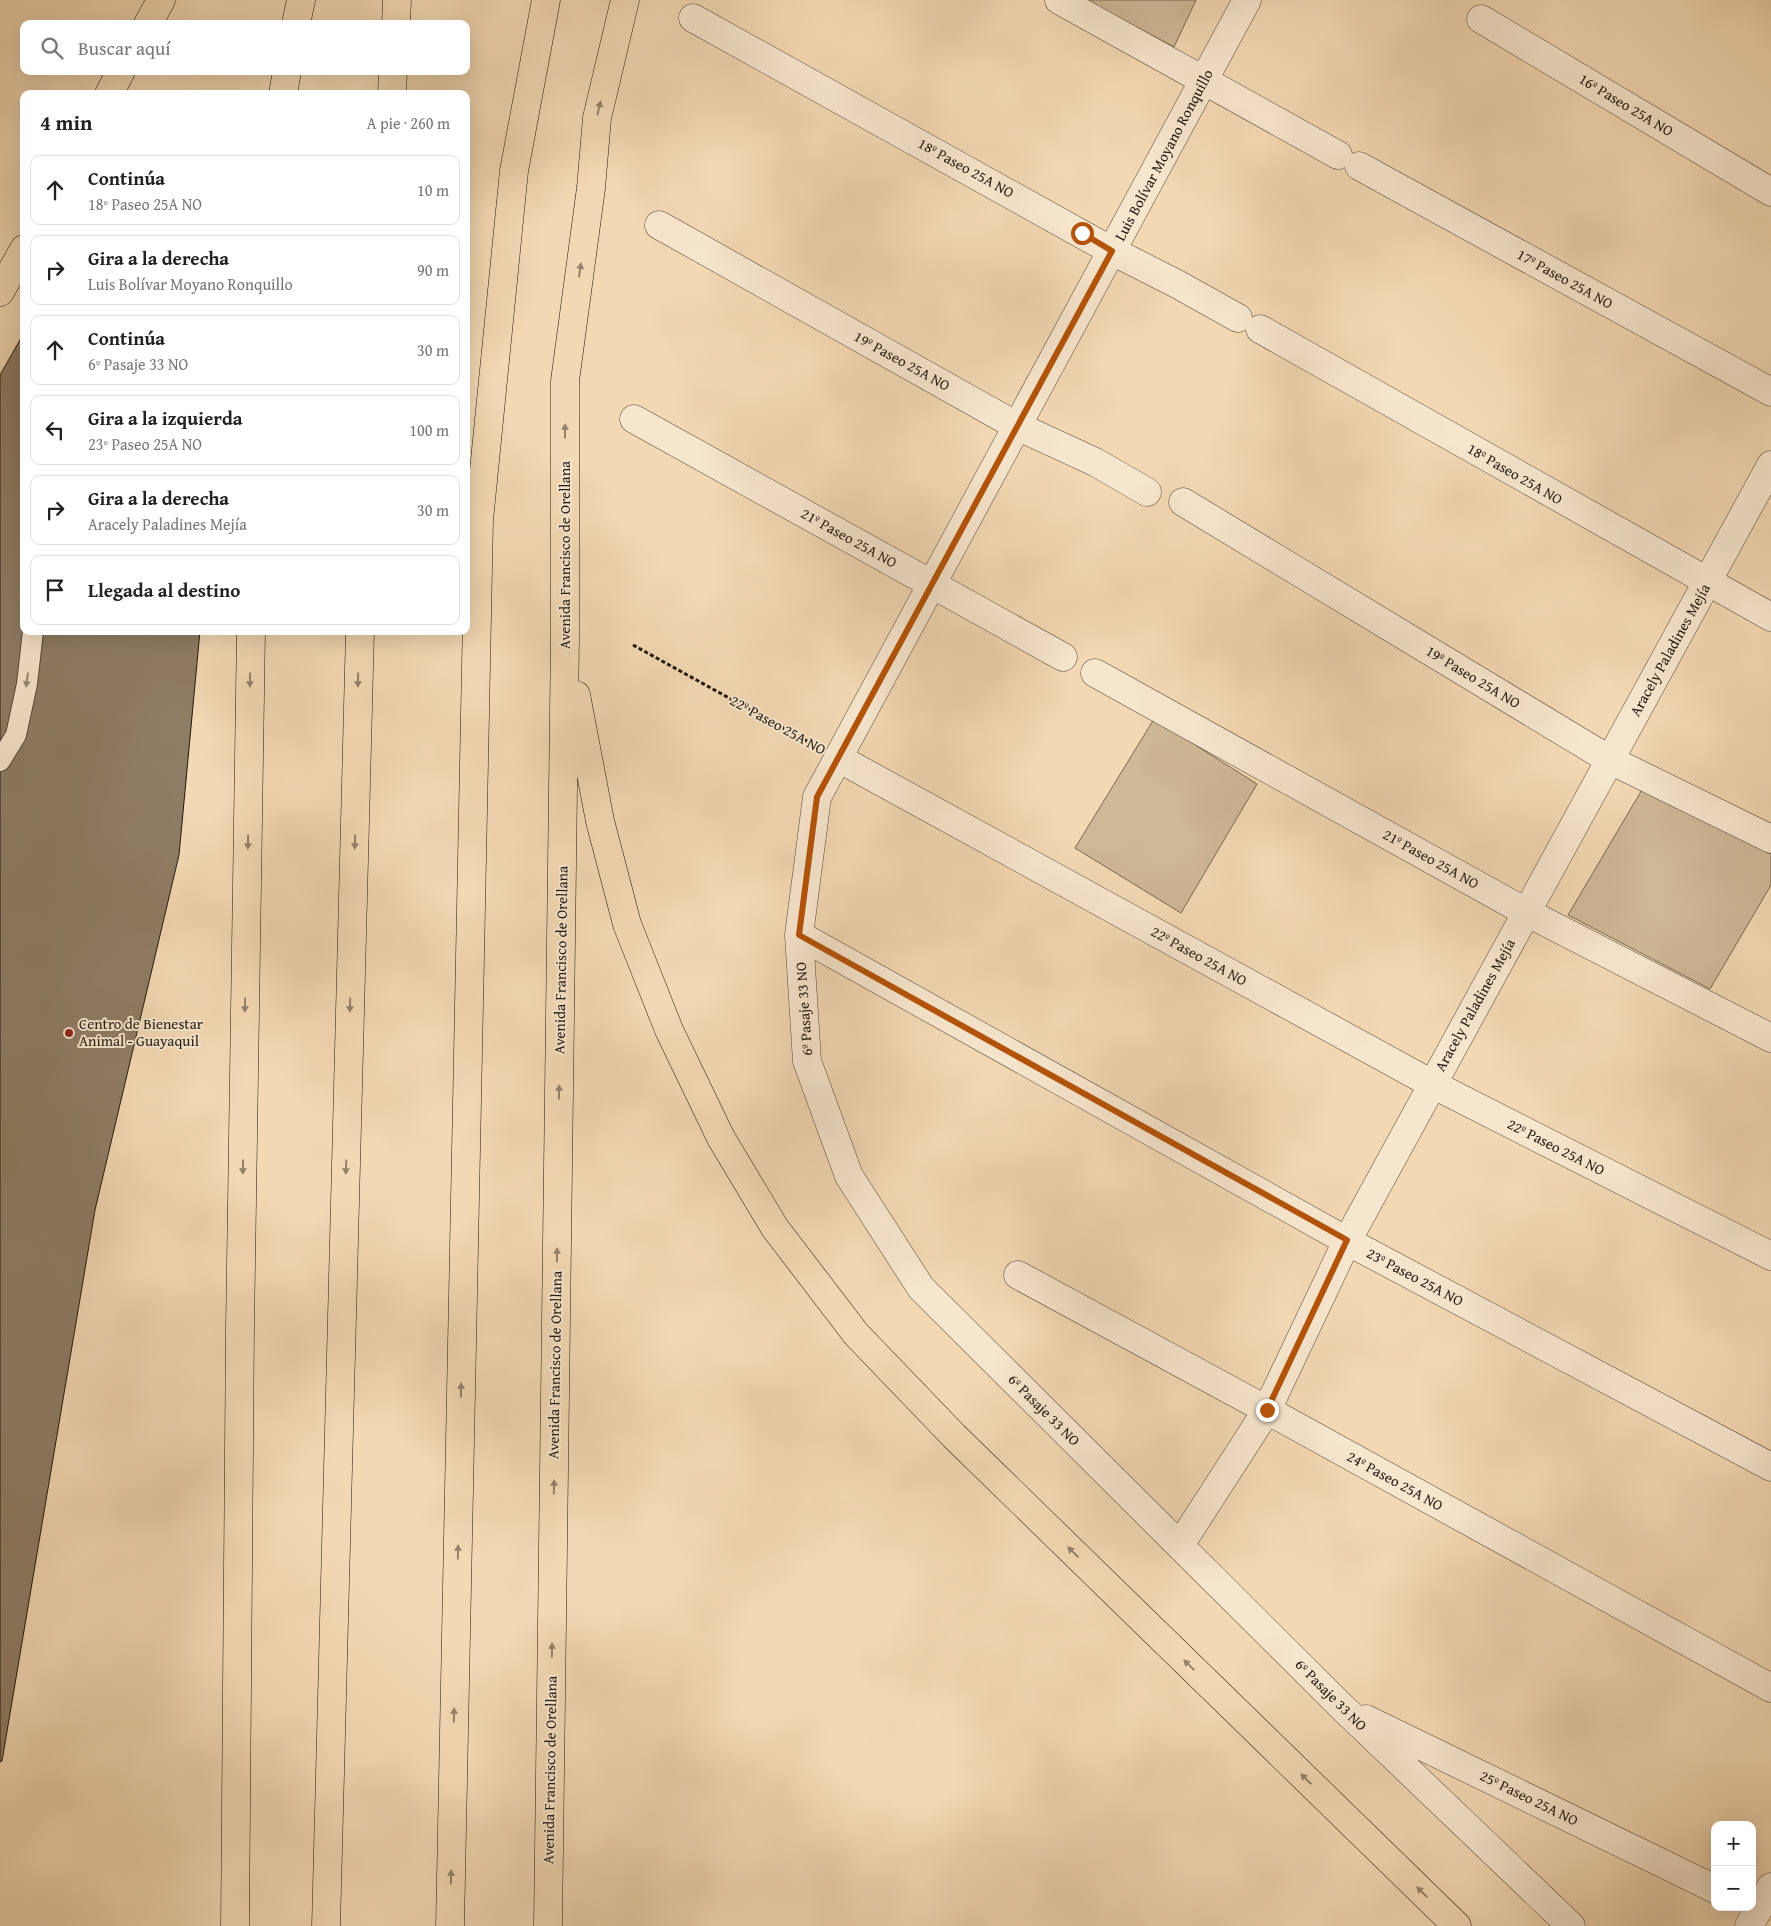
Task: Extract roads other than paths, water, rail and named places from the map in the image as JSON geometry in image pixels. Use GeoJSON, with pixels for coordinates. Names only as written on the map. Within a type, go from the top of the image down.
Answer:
{"type":"FeatureCollection","features":[{"type":"Feature","properties":{"kind":"main road"},"geometry":{"type":"LineString","coordinates":[[150,20],[161,0]]}},
{"type":"Feature","properties":{"kind":"main road"},"geometry":{"type":"LineString","coordinates":[[297,20],[300,0]]}},
{"type":"Feature","properties":{"kind":"main road"},"geometry":{"type":"LineString","coordinates":[[396,20],[397,0]]}},
{"type":"Feature","properties":{"kind":"main road"},"geometry":{"type":"LineString","coordinates":[[450,1926],[479,520],[514,171],[546,0]]}},
{"type":"Feature","properties":{"kind":"main road","name":"Avenida Francisco de Orellana"},"geometry":{"type":"LineString","coordinates":[[548,1926],[565,638],[565,381],[590,188],[597,118],[625,0]]}},
{"type":"Feature","properties":{"kind":"main road"},"geometry":{"type":"LineString","coordinates":[[111,90],[119,75]]}},
{"type":"Feature","properties":{"kind":"main road"},"geometry":{"type":"LineString","coordinates":[[284,90],[287,75]]}},
{"type":"Feature","properties":{"kind":"main road"},"geometry":{"type":"LineString","coordinates":[[392,90],[393,75]]}},
{"type":"Feature","properties":{"kind":"main road"},"geometry":{"type":"LineString","coordinates":[[0,292],[20,256]]}},
{"type":"Feature","properties":{"kind":"main road"},"geometry":{"type":"LineString","coordinates":[[235,1926],[240,1328],[251,635]]}},
{"type":"Feature","properties":{"kind":"main road"},"geometry":{"type":"LineString","coordinates":[[326,1926],[360,635]]}},
{"type":"Feature","properties":{"kind":"main road"},"geometry":{"type":"LineString","coordinates":[[565,638],[600,821],[627,924],[669,1030],[721,1138],[775,1228],[856,1334],[954,1436],[1457,1926]]}},
{"type":"Feature","properties":{"kind":"street","name":"17º Paseo 25A NO"},"geometry":{"type":"LineString","coordinates":[[1059,0],[1771,392]]}},
{"type":"Feature","properties":{"kind":"street","name":"Luis Bolívar Moyano Ronquillo"},"geometry":{"type":"LineString","coordinates":[[838,758],[1248,0]]}},
{"type":"Feature","properties":{"kind":"street","name":"18º Paseo 25A NO"},"geometry":{"type":"LineString","coordinates":[[694,18],[1112,251],[1249,324],[1771,617]]}},
{"type":"Feature","properties":{"kind":"street","name":"16º Paseo 25A NO"},"geometry":{"type":"LineString","coordinates":[[1481,19],[1771,192]]}},
{"type":"Feature","properties":{"kind":"street","name":"19º Paseo 25A NO"},"geometry":{"type":"LineString","coordinates":[[659,225],[1017,426],[1094,462],[1147,492]]}},
{"type":"Feature","properties":{"kind":"street","name":"21º Paseo 25A NO"},"geometry":{"type":"LineString","coordinates":[[634,418],[1063,657]]}},
{"type":"Feature","properties":{"kind":"street","name":"Aracely Paladines Mejía"},"geometry":{"type":"LineString","coordinates":[[1180,1545],[1267,1410],[1347,1240],[1771,464]]}},
{"type":"Feature","properties":{"kind":"street","name":"19º Paseo 25A NO"},"geometry":{"type":"LineString","coordinates":[[1183,502],[1610,760],[1771,839]]}},
{"type":"Feature","properties":{"kind":"street","name":"21º Paseo 25A NO"},"geometry":{"type":"LineString","coordinates":[[1095,673],[1526,912],[1771,1038]]}},
{"type":"Feature","properties":{"kind":"street","name":"6º Pasaje 33 NO"},"geometry":{"type":"LineString","coordinates":[[838,758],[817,797],[799,935],[807,1061],[849,1176],[922,1288],[1343,1708],[1571,1926]]}},
{"type":"Feature","properties":{"kind":"street","name":"22º Paseo 25A NO"},"geometry":{"type":"LineString","coordinates":[[838,758],[1432,1084],[1771,1256]]}},
{"type":"Feature","properties":{"kind":"street","name":"23º Paseo 25A NO"},"geometry":{"type":"LineString","coordinates":[[799,935],[1347,1240],[1771,1467]]}},
{"type":"Feature","properties":{"kind":"street","name":"24º Paseo 25A NO"},"geometry":{"type":"LineString","coordinates":[[1018,1275],[1771,1688]]}},
{"type":"Feature","properties":{"kind":"street","name":"25º Paseo 25A NO"},"geometry":{"type":"LineString","coordinates":[[1343,1708],[1711,1887]]}},
{"type":"Feature","properties":{"kind":"lane"},"geometry":{"type":"LineString","coordinates":[[0,761],[16,735],[27,684],[33,635]]}},
{"type":"Feature","properties":{"kind":"place","name":"Centro de Bienestar Animal - Guayaquil"},"geometry":{"type":"Point","coordinates":[69,1033]}}]}
